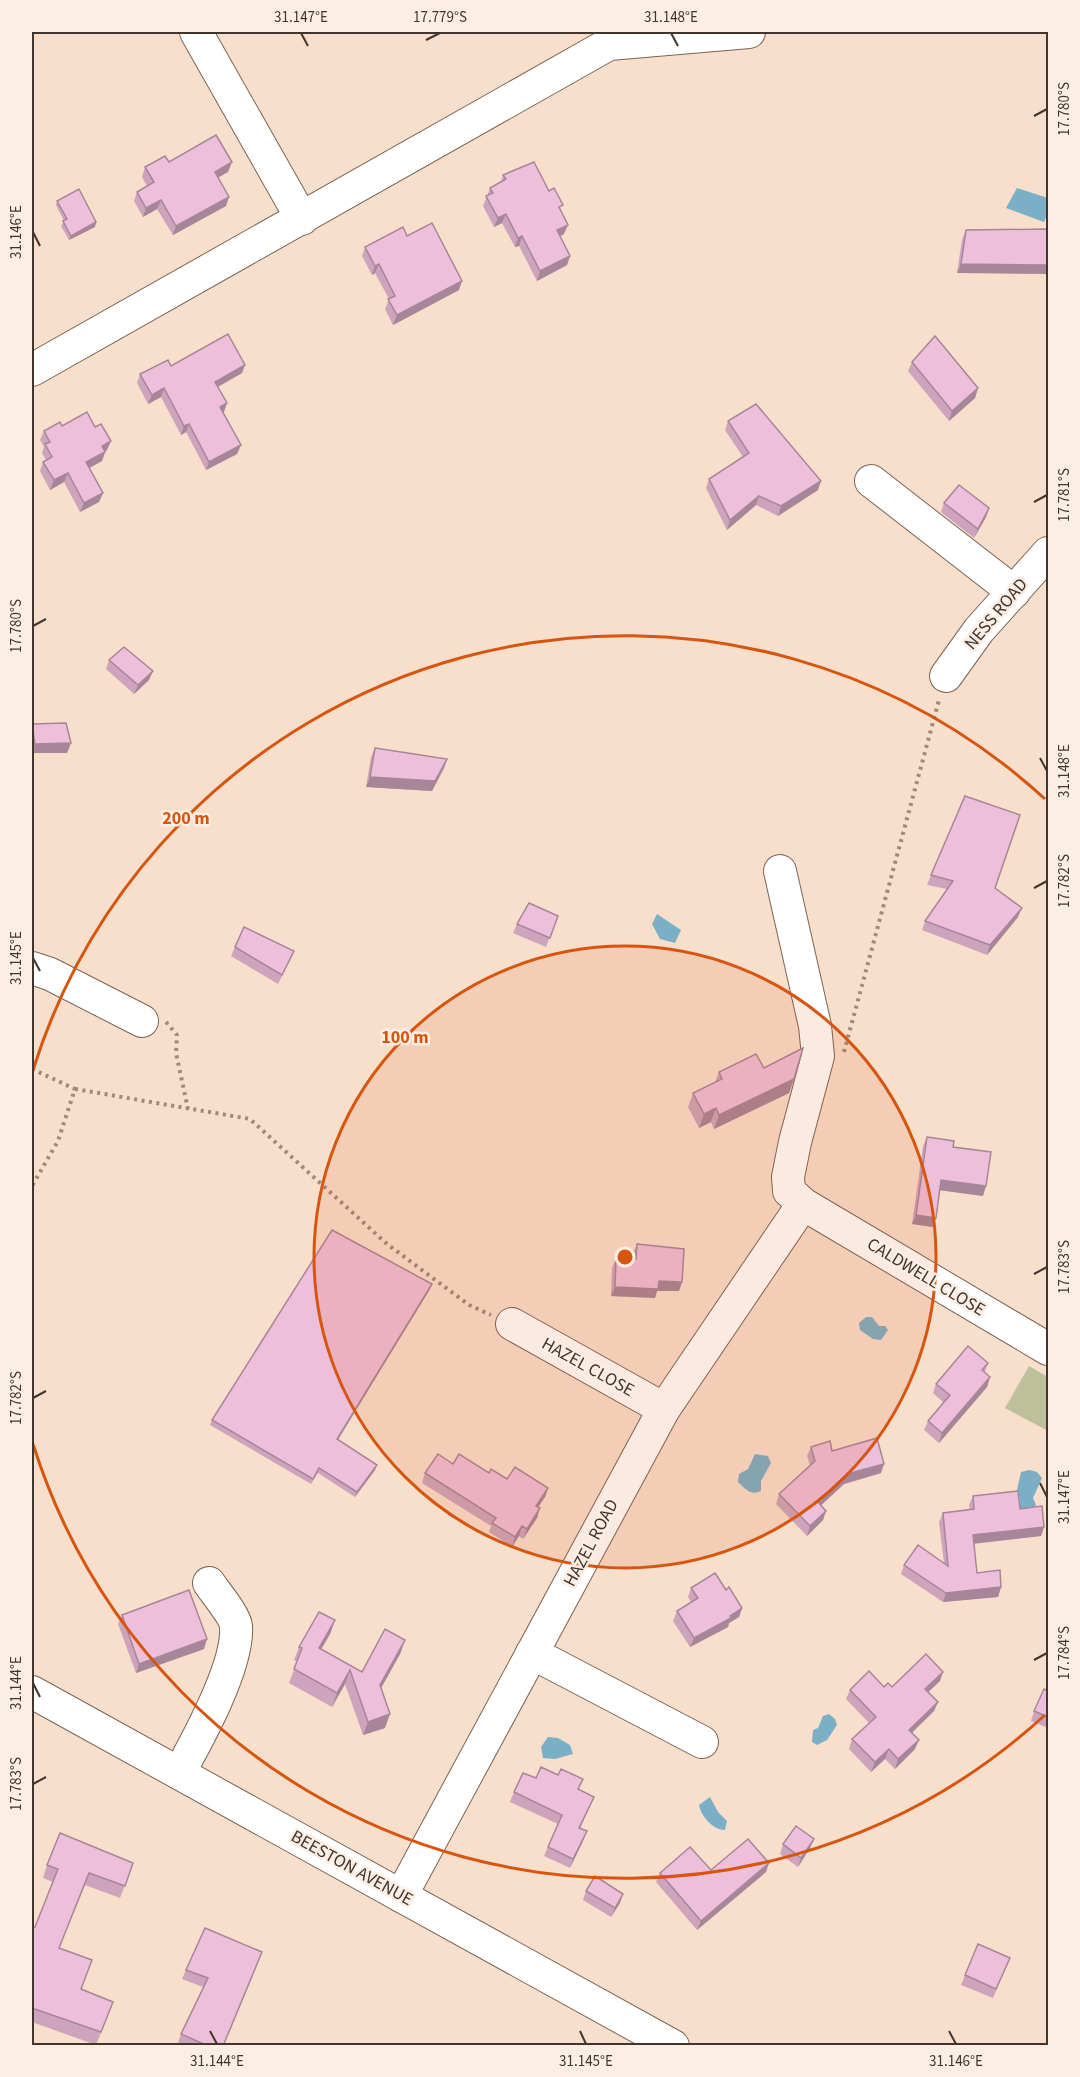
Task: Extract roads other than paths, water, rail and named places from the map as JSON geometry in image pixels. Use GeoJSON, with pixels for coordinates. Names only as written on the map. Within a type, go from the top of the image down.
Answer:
{"type":"FeatureCollection","features":[{"type":"Feature","properties":{"kind":"street"},"geometry":{"type":"LineString","coordinates":[[196,32],[302,219]]}},
{"type":"Feature","properties":{"kind":"street"},"geometry":{"type":"LineString","coordinates":[[32,370],[302,219],[606,38],[748,32]]}},
{"type":"Feature","properties":{"kind":"street"},"geometry":{"type":"LineString","coordinates":[[871,481],[1014,592]]}},
{"type":"Feature","properties":{"kind":"street","name":"NESS ROAD"},"geometry":{"type":"LineString","coordinates":[[946,676],[979,630],[1048,553]]}},
{"type":"Feature","properties":{"kind":"street"},"geometry":{"type":"LineString","coordinates":[[780,872],[814,1026],[818,1056],[788,1177],[789,1191],[803,1204]]}},
{"type":"Feature","properties":{"kind":"street"},"geometry":{"type":"LineString","coordinates":[[32,968],[50,974],[142,1022]]}},
{"type":"Feature","properties":{"kind":"street","name":"CALDWELL CLOSE"},"geometry":{"type":"LineString","coordinates":[[803,1204],[1048,1349]]}},
{"type":"Feature","properties":{"kind":"street","name":"HAZEL ROAD"},"geometry":{"type":"LineString","coordinates":[[401,1896],[664,1409],[803,1204]]}},
{"type":"Feature","properties":{"kind":"street","name":"HAZEL CLOSE"},"geometry":{"type":"LineString","coordinates":[[512,1324],[664,1409]]}},
{"type":"Feature","properties":{"kind":"street"},"geometry":{"type":"LineString","coordinates":[[179,1773],[207,1724],[235,1642],[236,1624],[209,1583]]}},
{"type":"Feature","properties":{"kind":"street"},"geometry":{"type":"LineString","coordinates":[[532,1653],[702,1742]]}},
{"type":"Feature","properties":{"kind":"street","name":"BEESTON AVENUE"},"geometry":{"type":"LineString","coordinates":[[32,1692],[672,2046]]}},
{"type":"Feature","properties":{"kind":"water"},"geometry":{"type":"Polygon","coordinates":[[[1017,188],[1048,198],[1048,213],[1044,222],[1006,208],[1017,188]]]}},
{"type":"Feature","properties":{"kind":"water"},"geometry":{"type":"Polygon","coordinates":[[[657,914],[681,930],[675,943],[660,939],[652,924],[657,914]]]}},
{"type":"Feature","properties":{"kind":"water"},"geometry":{"type":"Polygon","coordinates":[[[866,1317],[872,1317],[879,1326],[885,1326],[888,1330],[881,1340],[873,1339],[860,1330],[859,1323],[866,1317]]]}},
{"type":"Feature","properties":{"kind":"water"},"geometry":{"type":"Polygon","coordinates":[[[755,1454],[768,1456],[771,1463],[761,1481],[761,1491],[754,1493],[738,1482],[739,1474],[748,1469],[755,1454]]]}},
{"type":"Feature","properties":{"kind":"water"},"geometry":{"type":"Polygon","coordinates":[[[1029,1470],[1037,1472],[1042,1478],[1033,1498],[1036,1505],[1031,1510],[1023,1511],[1018,1506],[1020,1499],[1017,1490],[1021,1472],[1029,1470]]]}},
{"type":"Feature","properties":{"kind":"water"},"geometry":{"type":"Polygon","coordinates":[[[829,1714],[835,1719],[837,1725],[827,1740],[817,1745],[812,1742],[813,1730],[818,1728],[823,1716],[829,1714]]]}},
{"type":"Feature","properties":{"kind":"water"},"geometry":{"type":"Polygon","coordinates":[[[548,1737],[558,1738],[570,1745],[573,1754],[555,1759],[543,1758],[541,1747],[548,1737]]]}},
{"type":"Feature","properties":{"kind":"water"},"geometry":{"type":"Polygon","coordinates":[[[710,1797],[718,1812],[727,1821],[725,1830],[712,1825],[700,1809],[699,1805],[710,1797]]]}}]}
